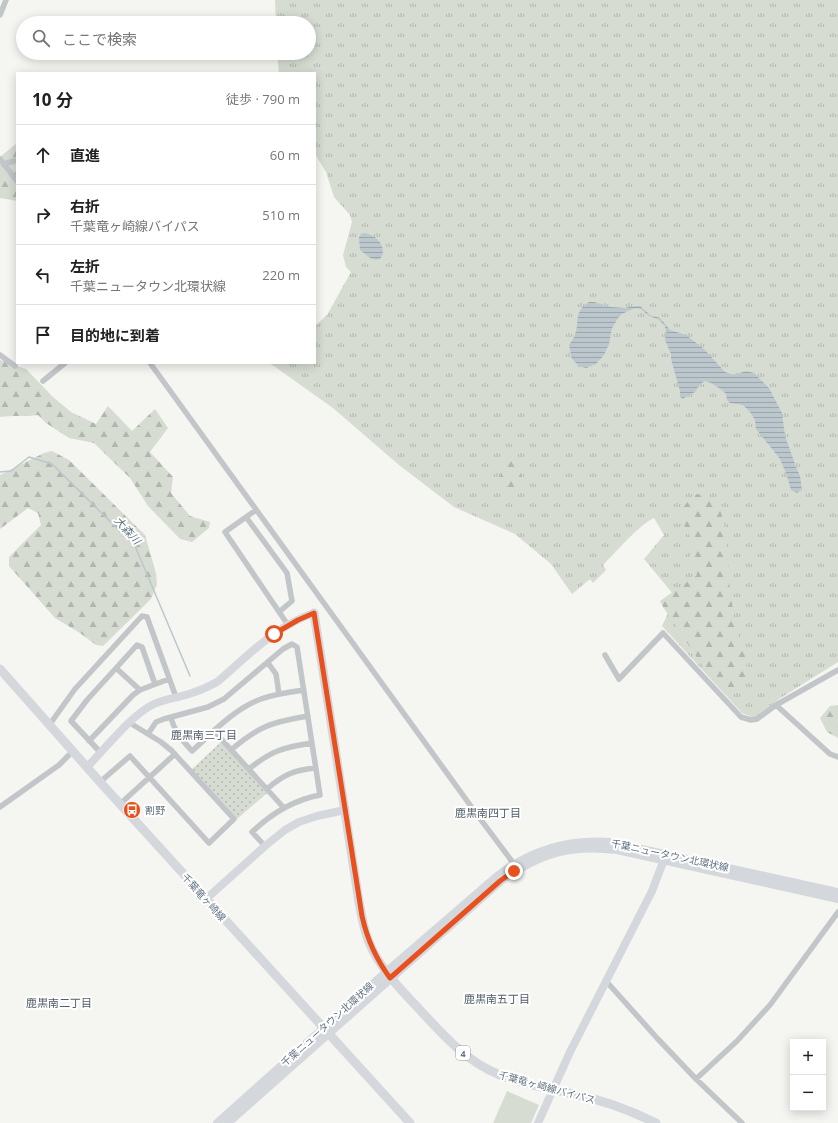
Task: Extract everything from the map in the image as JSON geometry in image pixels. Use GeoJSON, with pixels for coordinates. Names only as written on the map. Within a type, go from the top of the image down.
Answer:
{"type":"FeatureCollection","features":[{"type":"Feature","properties":{"kind":"main road"},"geometry":{"type":"LineString","coordinates":[[87,767],[130,723],[147,708],[160,701],[198,691],[217,682],[263,642],[288,625],[314,613]]}},
{"type":"Feature","properties":{"kind":"main road","name":"千葉竜ヶ崎線バイパス"},"geometry":{"type":"LineString","coordinates":[[314,613],[363,923],[373,950],[388,975],[444,1036],[465,1056],[487,1070],[511,1079],[586,1097],[621,1108],[656,1123]]}},
{"type":"Feature","properties":{"kind":"main road","name":"千葉竜ヶ崎線"},"geometry":{"type":"LineString","coordinates":[[0,669],[100,782],[410,1123]]}},
{"type":"Feature","properties":{"kind":"main road"},"geometry":{"type":"LineString","coordinates":[[206,899],[285,830],[299,822],[317,816],[345,810]]}},
{"type":"Feature","properties":{"kind":"main road","name":"千葉ニュータウン北環状線"},"geometry":{"type":"LineString","coordinates":[[228,1123],[326,1031],[496,877],[514,864],[549,848],[580,842],[610,842],[665,857],[838,899]]}},
{"type":"Feature","properties":{"kind":"main road","name":"千葉ニュータウン北環状線"},"geometry":{"type":"LineString","coordinates":[[388,975],[500,881],[530,862],[553,853],[583,848],[617,850],[665,857],[838,892]]}},
{"type":"Feature","properties":{"kind":"main road"},"geometry":{"type":"LineString","coordinates":[[538,1123],[606,981],[652,891],[665,857]]}},
{"type":"Feature","properties":{"kind":"main road","name":"千葉ニュータウン北環状線"},"geometry":{"type":"LineString","coordinates":[[217,1123],[326,1031]]}},
{"type":"Feature","properties":{"kind":"street"},"geometry":{"type":"LineString","coordinates":[[0,15],[6,0]]}},
{"type":"Feature","properties":{"kind":"street"},"geometry":{"type":"LineString","coordinates":[[2,162],[16,160]]}},
{"type":"Feature","properties":{"kind":"street"},"geometry":{"type":"LineString","coordinates":[[2,162],[16,180]]}},
{"type":"Feature","properties":{"kind":"street"},"geometry":{"type":"LineString","coordinates":[[0,354],[14,366]]}},
{"type":"Feature","properties":{"kind":"street"},"geometry":{"type":"LineString","coordinates":[[43,381],[64,364]]}},
{"type":"Feature","properties":{"kind":"street"},"geometry":{"type":"LineString","coordinates":[[151,364],[514,864]]}},
{"type":"Feature","properties":{"kind":"street"},"geometry":{"type":"LineString","coordinates":[[256,510],[225,532],[288,625]]}},
{"type":"Feature","properties":{"kind":"street"},"geometry":{"type":"LineString","coordinates":[[246,517],[287,573],[292,601],[279,612]]}},
{"type":"Feature","properties":{"kind":"street"},"geometry":{"type":"LineString","coordinates":[[50,724],[75,689],[142,616],[147,617],[176,697]]}},
{"type":"Feature","properties":{"kind":"street"},"geometry":{"type":"LineString","coordinates":[[605,655],[619,679],[663,633],[741,717],[751,720],[757,719],[776,705],[838,670]]}},
{"type":"Feature","properties":{"kind":"street"},"geometry":{"type":"LineString","coordinates":[[148,734],[156,722],[208,707],[224,699],[283,650],[292,644],[297,647],[320,795],[295,802],[263,822],[252,832],[265,846]]}},
{"type":"Feature","properties":{"kind":"street"},"geometry":{"type":"LineString","coordinates":[[101,753],[71,721],[87,700],[137,645],[142,647],[155,684]]}},
{"type":"Feature","properties":{"kind":"street"},"geometry":{"type":"LineString","coordinates":[[268,663],[276,674],[279,694]]}},
{"type":"Feature","properties":{"kind":"street"},"geometry":{"type":"LineString","coordinates":[[116,668],[140,690]]}},
{"type":"Feature","properties":{"kind":"street"},"geometry":{"type":"LineString","coordinates":[[89,741],[125,702],[140,690],[169,680]]}},
{"type":"Feature","properties":{"kind":"street"},"geometry":{"type":"LineString","coordinates":[[171,717],[177,734],[192,751],[228,718],[244,707],[261,699],[279,694],[304,690]]}},
{"type":"Feature","properties":{"kind":"street"},"geometry":{"type":"LineString","coordinates":[[776,705],[830,754],[838,757]]}},
{"type":"Feature","properties":{"kind":"street"},"geometry":{"type":"LineString","coordinates":[[231,750],[248,736],[266,725],[308,716]]}},
{"type":"Feature","properties":{"kind":"street"},"geometry":{"type":"LineString","coordinates":[[100,782],[130,756],[210,842],[234,819],[175,754],[161,742],[130,723]]}},
{"type":"Feature","properties":{"kind":"street"},"geometry":{"type":"LineString","coordinates":[[214,731],[284,808]]}},
{"type":"Feature","properties":{"kind":"street"},"geometry":{"type":"LineString","coordinates":[[249,770],[263,758],[278,750],[295,745],[312,743]]}},
{"type":"Feature","properties":{"kind":"street"},"geometry":{"type":"LineString","coordinates":[[0,807],[59,765],[73,751]]}},
{"type":"Feature","properties":{"kind":"street"},"geometry":{"type":"LineString","coordinates":[[120,804],[175,754]]}},
{"type":"Feature","properties":{"kind":"street"},"geometry":{"type":"LineString","coordinates":[[267,789],[277,780],[289,773],[302,769],[316,768]]}},
{"type":"Feature","properties":{"kind":"street"},"geometry":{"type":"LineString","coordinates":[[696,1079],[737,1042],[770,1005],[838,912]]}},
{"type":"Feature","properties":{"kind":"street"},"geometry":{"type":"LineString","coordinates":[[606,981],[696,1079],[742,1123]]}},
{"type":"Feature","properties":{"kind":"green space"},"geometry":{"type":"Polygon","coordinates":[[[275,0],[838,0],[838,662],[779,699],[757,717],[752,717],[742,713],[662,626],[673,603],[674,595],[644,559],[664,535],[654,518],[635,532],[603,565],[606,570],[593,583],[590,579],[572,594],[551,564],[515,534],[454,507],[399,465],[333,408],[271,364],[316,364],[316,325],[327,315],[351,272],[346,267],[343,255],[352,222],[350,215],[334,197],[326,172],[316,156],[316,72],[279,72],[278,60],[316,60],[316,16],[276,16],[275,0]]]}},
{"type":"Feature","properties":{"kind":"green space"},"geometry":{"type":"Polygon","coordinates":[[[16,144],[16,201],[0,198],[0,157],[16,144]]]}},
{"type":"Feature","properties":{"kind":"green space"},"geometry":{"type":"Polygon","coordinates":[[[0,360],[26,369],[53,397],[71,412],[96,424],[108,406],[132,431],[155,409],[168,428],[150,452],[173,477],[171,493],[190,516],[210,522],[209,528],[192,542],[180,539],[148,506],[130,478],[94,443],[69,438],[46,423],[38,415],[0,417],[0,360]]]}},
{"type":"Feature","properties":{"kind":"green space"},"geometry":{"type":"Polygon","coordinates":[[[52,451],[69,460],[145,535],[156,573],[157,584],[151,599],[103,646],[96,645],[80,633],[55,618],[9,566],[9,557],[41,525],[38,513],[28,508],[0,529],[0,475],[44,453],[52,451]]]}},
{"type":"Feature","properties":{"kind":"green space"},"geometry":{"type":"Polygon","coordinates":[[[514,460],[526,486],[512,488],[506,486],[500,481],[501,467],[514,460]]]}},
{"type":"Feature","properties":{"kind":"green space"},"geometry":{"type":"Polygon","coordinates":[[[695,494],[705,495],[720,508],[726,534],[730,590],[736,629],[746,658],[747,674],[739,689],[724,693],[712,680],[660,601],[697,575],[689,559],[694,544],[684,525],[684,506],[695,494]]]}},
{"type":"Feature","properties":{"kind":"green space"},"geometry":{"type":"Polygon","coordinates":[[[838,705],[838,738],[827,732],[820,718],[830,706],[838,705]]]}},
{"type":"Feature","properties":{"kind":"green space"},"geometry":{"type":"Polygon","coordinates":[[[221,742],[267,793],[237,819],[192,769],[221,742]]]}},
{"type":"Feature","properties":{"kind":"green space"},"geometry":{"type":"Polygon","coordinates":[[[507,1091],[539,1105],[531,1123],[493,1123],[507,1091]]]}},
{"type":"Feature","properties":{"kind":"shaded area"},"geometry":{"type":"Polygon","coordinates":[[[364,233],[373,236],[380,242],[383,250],[380,259],[374,260],[360,250],[359,237],[364,233]]]}},
{"type":"Feature","properties":{"kind":"shaded area"},"geometry":{"type":"Polygon","coordinates":[[[589,302],[611,307],[625,308],[640,306],[650,315],[660,318],[670,330],[686,335],[704,349],[725,372],[734,375],[746,371],[754,373],[769,388],[782,413],[785,436],[800,476],[802,490],[797,493],[791,490],[780,459],[756,429],[755,420],[743,405],[730,403],[727,400],[726,394],[722,390],[705,381],[699,385],[695,392],[682,399],[680,396],[671,354],[665,340],[665,326],[658,319],[649,316],[641,309],[632,309],[620,315],[612,328],[609,344],[604,355],[596,364],[586,368],[579,366],[572,359],[569,345],[576,332],[580,310],[589,302]]]}},
{"type":"Feature","properties":{"kind":"waterway","name":"大森川"},"geometry":{"type":"LineString","coordinates":[[0,472],[11,471],[29,457],[52,464],[135,546],[190,676]]}},
{"type":"Feature","properties":{"kind":"place","name":"割野"},"geometry":{"type":"Point","coordinates":[132,810]}},
{"type":"Feature","properties":{"kind":"district","name":"鹿黒南三丁目"},"geometry":{"type":"Point","coordinates":[204,734]}},
{"type":"Feature","properties":{"kind":"district","name":"鹿黒南四丁目"},"geometry":{"type":"Point","coordinates":[488,812]}},
{"type":"Feature","properties":{"kind":"district","name":"鹿黒南五丁目"},"geometry":{"type":"Point","coordinates":[497,998]}},
{"type":"Feature","properties":{"kind":"district","name":"鹿黒南二丁目"},"geometry":{"type":"Point","coordinates":[59,1002]}},
{"type":"Feature","properties":{"kind":"route"},"geometry":{"type":"LineString","coordinates":[[274,634],[307,615],[314,613],[359,902],[365,930],[373,950],[390,978],[500,881],[514,871]]}}]}
